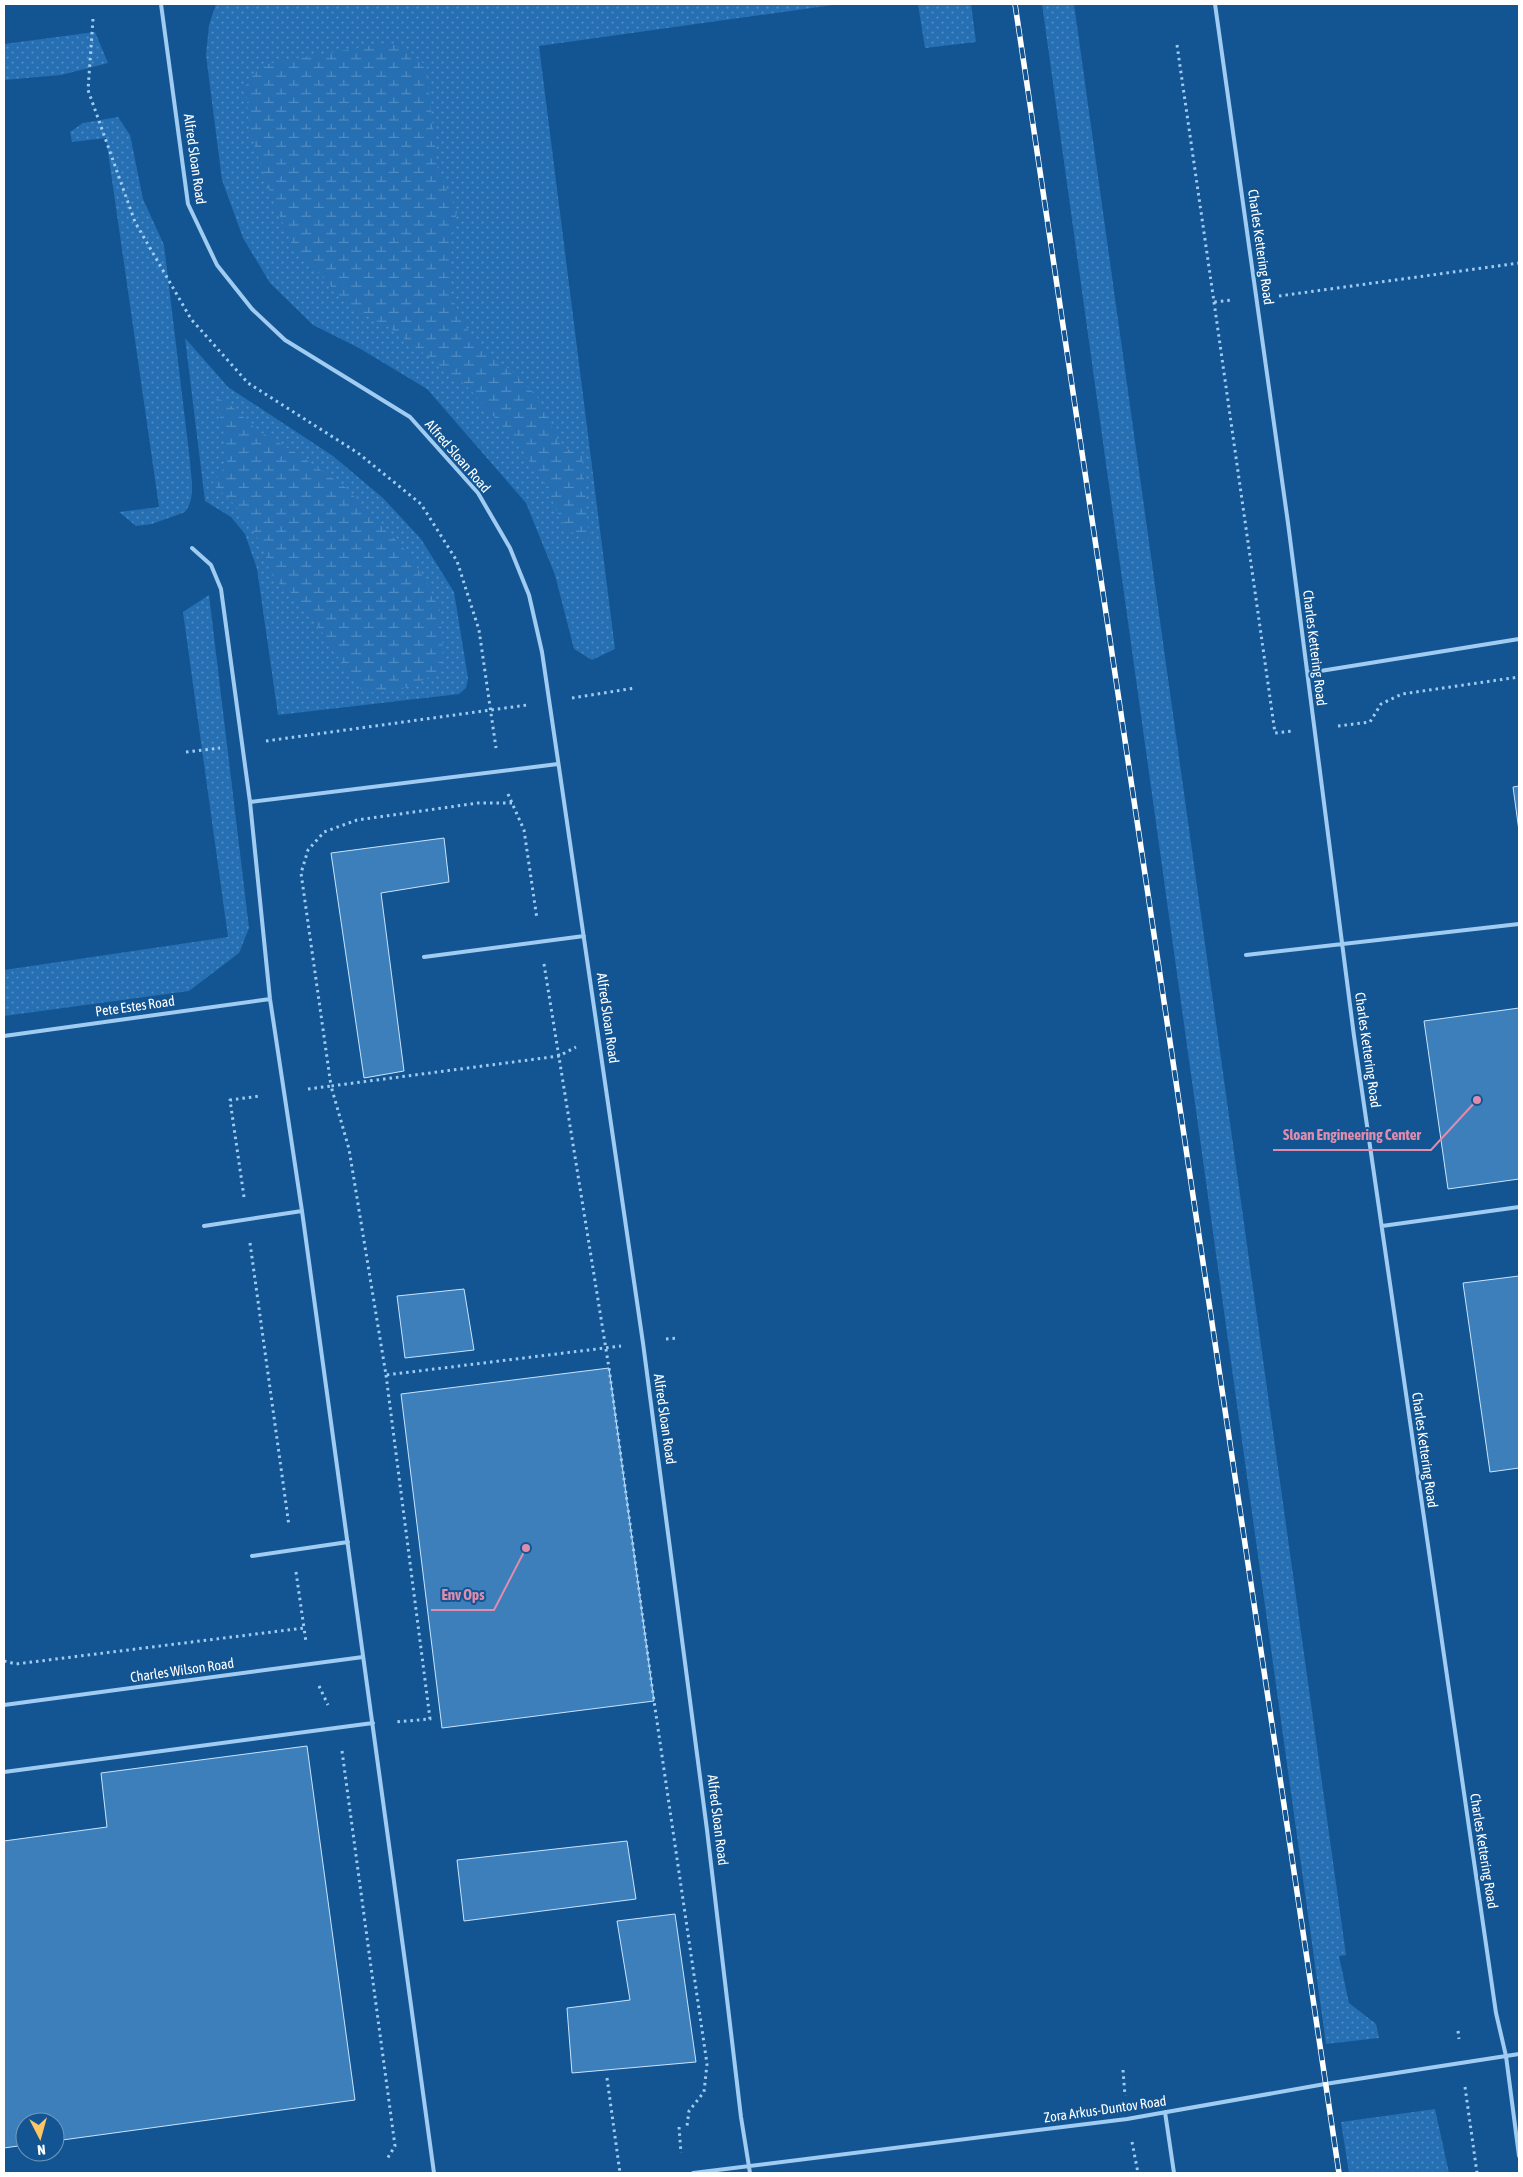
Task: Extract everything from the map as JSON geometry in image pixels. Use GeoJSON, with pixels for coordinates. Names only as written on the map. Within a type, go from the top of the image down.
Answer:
{"type":"FeatureCollection","features":[{"type":"Feature","properties":{"kind":"lane","name":"Alfred Sloan Road"},"geometry":{"type":"LineString","coordinates":[[161,4],[188,204],[217,265],[252,309],[285,340],[410,417],[478,493],[510,548],[529,595],[542,652],[643,1343],[703,1792],[741,2118],[750,2173]]}},
{"type":"Feature","properties":{"kind":"lane","name":"Charles Kettering Road"},"geometry":{"type":"LineString","coordinates":[[1216,4],[1382,1226],[1496,2013],[1506,2056],[1519,2156]]}},
{"type":"Feature","properties":{"kind":"lane"},"geometry":{"type":"LineString","coordinates":[[192,548],[211,565],[221,589],[250,802],[270,999],[302,1211],[434,2173]]}},
{"type":"Feature","properties":{"kind":"lane"},"geometry":{"type":"LineString","coordinates":[[1308,673],[1519,639]]}},
{"type":"Feature","properties":{"kind":"lane"},"geometry":{"type":"LineString","coordinates":[[250,802],[558,764]]}},
{"type":"Feature","properties":{"kind":"lane"},"geometry":{"type":"LineString","coordinates":[[1246,955],[1519,924]]}},
{"type":"Feature","properties":{"kind":"lane"},"geometry":{"type":"LineString","coordinates":[[424,957],[584,936]]}},
{"type":"Feature","properties":{"kind":"lane","name":"Pete Estes Road"},"geometry":{"type":"LineString","coordinates":[[4,1036],[270,999]]}},
{"type":"Feature","properties":{"kind":"lane"},"geometry":{"type":"LineString","coordinates":[[1382,1226],[1519,1208]]}},
{"type":"Feature","properties":{"kind":"lane"},"geometry":{"type":"LineString","coordinates":[[204,1226],[302,1211]]}},
{"type":"Feature","properties":{"kind":"lane"},"geometry":{"type":"LineString","coordinates":[[252,1556],[348,1542]]}},
{"type":"Feature","properties":{"kind":"lane","name":"Charles Wilson Road"},"geometry":{"type":"LineString","coordinates":[[4,1705],[363,1657]]}},
{"type":"Feature","properties":{"kind":"lane"},"geometry":{"type":"LineString","coordinates":[[4,1772],[373,1723]]}},
{"type":"Feature","properties":{"kind":"lane","name":"Zora Arkus-Duntov Road"},"geometry":{"type":"LineString","coordinates":[[693,2173],[1015,2133],[1165,2112],[1519,2054]]}},
{"type":"Feature","properties":{"kind":"lane"},"geometry":{"type":"LineString","coordinates":[[1165,2112],[1174,2173]]}},
{"type":"Feature","properties":{"kind":"path"},"geometry":{"type":"LineString","coordinates":[[93,19],[88,90],[136,222],[191,319],[248,383],[358,453],[421,504],[457,561],[480,630],[499,772],[524,830],[605,1348],[706,2064],[704,2092],[688,2110],[686,2126]]}},
{"type":"Feature","properties":{"kind":"path"},"geometry":{"type":"LineString","coordinates":[[1177,45],[1214,302],[1256,299],[1519,263]]}},
{"type":"Feature","properties":{"kind":"path"},"geometry":{"type":"LineString","coordinates":[[186,752],[635,688]]}},
{"type":"Feature","properties":{"kind":"path"},"geometry":{"type":"LineString","coordinates":[[331,1086],[349,1149],[386,1375],[430,1719],[373,1723]]}},
{"type":"Feature","properties":{"kind":"path"},"geometry":{"type":"LineString","coordinates":[[248,1098],[230,1100],[304,1628]]}},
{"type":"Feature","properties":{"kind":"path"},"geometry":{"type":"LineString","coordinates":[[386,1375],[678,1338]]}},
{"type":"Feature","properties":{"kind":"path"},"geometry":{"type":"LineString","coordinates":[[339,1728],[395,2146],[386,2160]]}},
{"type":"Feature","properties":{"kind":"path"},"geometry":{"type":"LineString","coordinates":[[1462,2063],[1477,2173]]}},
{"type":"Feature","properties":{"kind":"path"},"geometry":{"type":"LineString","coordinates":[[607,2078],[620,2173]]}},
{"type":"Feature","properties":{"kind":"green space"},"geometry":{"type":"Polygon","coordinates":[[[216,4],[840,4],[539,46],[615,649],[592,660],[574,649],[555,575],[526,503],[427,389],[359,348],[313,325],[270,283],[243,238],[222,180],[206,55],[209,25],[216,4]]]}},
{"type":"Feature","properties":{"kind":"green space"},"geometry":{"type":"Polygon","coordinates":[[[918,4],[971,4],[976,42],[925,48],[918,4]]]}},
{"type":"Feature","properties":{"kind":"green space"},"geometry":{"type":"Polygon","coordinates":[[[1042,4],[1074,4],[1346,1955],[1339,1956],[1349,2003],[1376,2024],[1379,2038],[1326,2044],[1042,4]]]}},
{"type":"Feature","properties":{"kind":"green space"},"geometry":{"type":"Polygon","coordinates":[[[95,32],[108,63],[61,75],[4,80],[4,44],[95,32]]]}},
{"type":"Feature","properties":{"kind":"green space"},"geometry":{"type":"Polygon","coordinates":[[[390,42],[426,65],[438,171],[457,211],[449,251],[449,292],[473,341],[513,372],[538,398],[561,446],[582,456],[589,542],[565,528],[545,485],[518,444],[467,386],[390,328],[350,307],[292,244],[273,201],[249,129],[246,84],[262,65],[390,42]]]}},
{"type":"Feature","properties":{"kind":"green space"},"geometry":{"type":"Polygon","coordinates":[[[118,117],[130,135],[143,199],[164,245],[192,481],[191,501],[185,512],[152,524],[136,526],[119,512],[159,507],[106,138],[72,142],[70,132],[83,123],[118,117]]]}},
{"type":"Feature","properties":{"kind":"green space"},"geometry":{"type":"Polygon","coordinates":[[[185,338],[228,387],[333,456],[383,498],[421,539],[454,592],[468,678],[466,688],[459,694],[278,715],[257,569],[245,534],[231,517],[205,501],[185,338]]]}},
{"type":"Feature","properties":{"kind":"green space"},"geometry":{"type":"Polygon","coordinates":[[[216,398],[228,403],[257,430],[296,453],[345,487],[405,550],[424,578],[440,610],[443,649],[441,670],[404,688],[385,692],[363,692],[302,605],[285,587],[274,580],[258,538],[244,516],[212,484],[227,464],[226,444],[216,398]]]}},
{"type":"Feature","properties":{"kind":"green space"},"geometry":{"type":"Polygon","coordinates":[[[209,595],[249,928],[239,953],[189,991],[4,1016],[4,970],[228,937],[183,612],[209,595]]]}},
{"type":"Feature","properties":{"kind":"green space"},"geometry":{"type":"Polygon","coordinates":[[[1435,2109],[1449,2173],[1349,2173],[1341,2122],[1435,2109]]]}},
{"type":"Feature","properties":{"kind":"building"},"geometry":{"type":"Polygon","coordinates":[[[1519,786],[1519,831],[1513,787],[1519,786]]]}},
{"type":"Feature","properties":{"kind":"building"},"geometry":{"type":"Polygon","coordinates":[[[444,838],[449,882],[381,893],[404,1071],[364,1078],[331,853],[444,838]]]}},
{"type":"Feature","properties":{"kind":"building"},"geometry":{"type":"Polygon","coordinates":[[[1519,1008],[1519,1179],[1448,1189],[1424,1021],[1519,1008]]]}},
{"type":"Feature","properties":{"kind":"building"},"geometry":{"type":"Polygon","coordinates":[[[1519,1276],[1519,1468],[1490,1472],[1463,1283],[1519,1276]]]}},
{"type":"Feature","properties":{"kind":"building"},"geometry":{"type":"Polygon","coordinates":[[[464,1289],[474,1350],[405,1358],[397,1296],[464,1289]]]}},
{"type":"Feature","properties":{"kind":"building"},"geometry":{"type":"Polygon","coordinates":[[[609,1368],[654,1701],[442,1728],[401,1394],[609,1368]]]}},
{"type":"Feature","properties":{"kind":"building"},"geometry":{"type":"Polygon","coordinates":[[[307,1746],[355,2100],[65,2140],[65,2112],[15,2112],[15,2146],[4,2148],[4,1841],[107,1827],[101,1773],[307,1746]]]}},
{"type":"Feature","properties":{"kind":"building"},"geometry":{"type":"Polygon","coordinates":[[[627,1841],[636,1899],[464,1921],[457,1860],[627,1841]]]}},
{"type":"Feature","properties":{"kind":"building"},"geometry":{"type":"Polygon","coordinates":[[[675,1914],[696,2062],[572,2073],[567,2008],[630,2000],[617,1921],[675,1914]]]}},
{"type":"Feature","properties":{"kind":"railway"},"geometry":{"type":"LineString","coordinates":[[1015,4],[1339,2173]]}},
{"type":"Feature","properties":{"kind":"place","name":"Sloan Engineering Center"},"geometry":{"type":"Point","coordinates":[1477,1100]}},
{"type":"Feature","properties":{"kind":"place","name":"Env Ops"},"geometry":{"type":"Point","coordinates":[526,1548]}}]}
